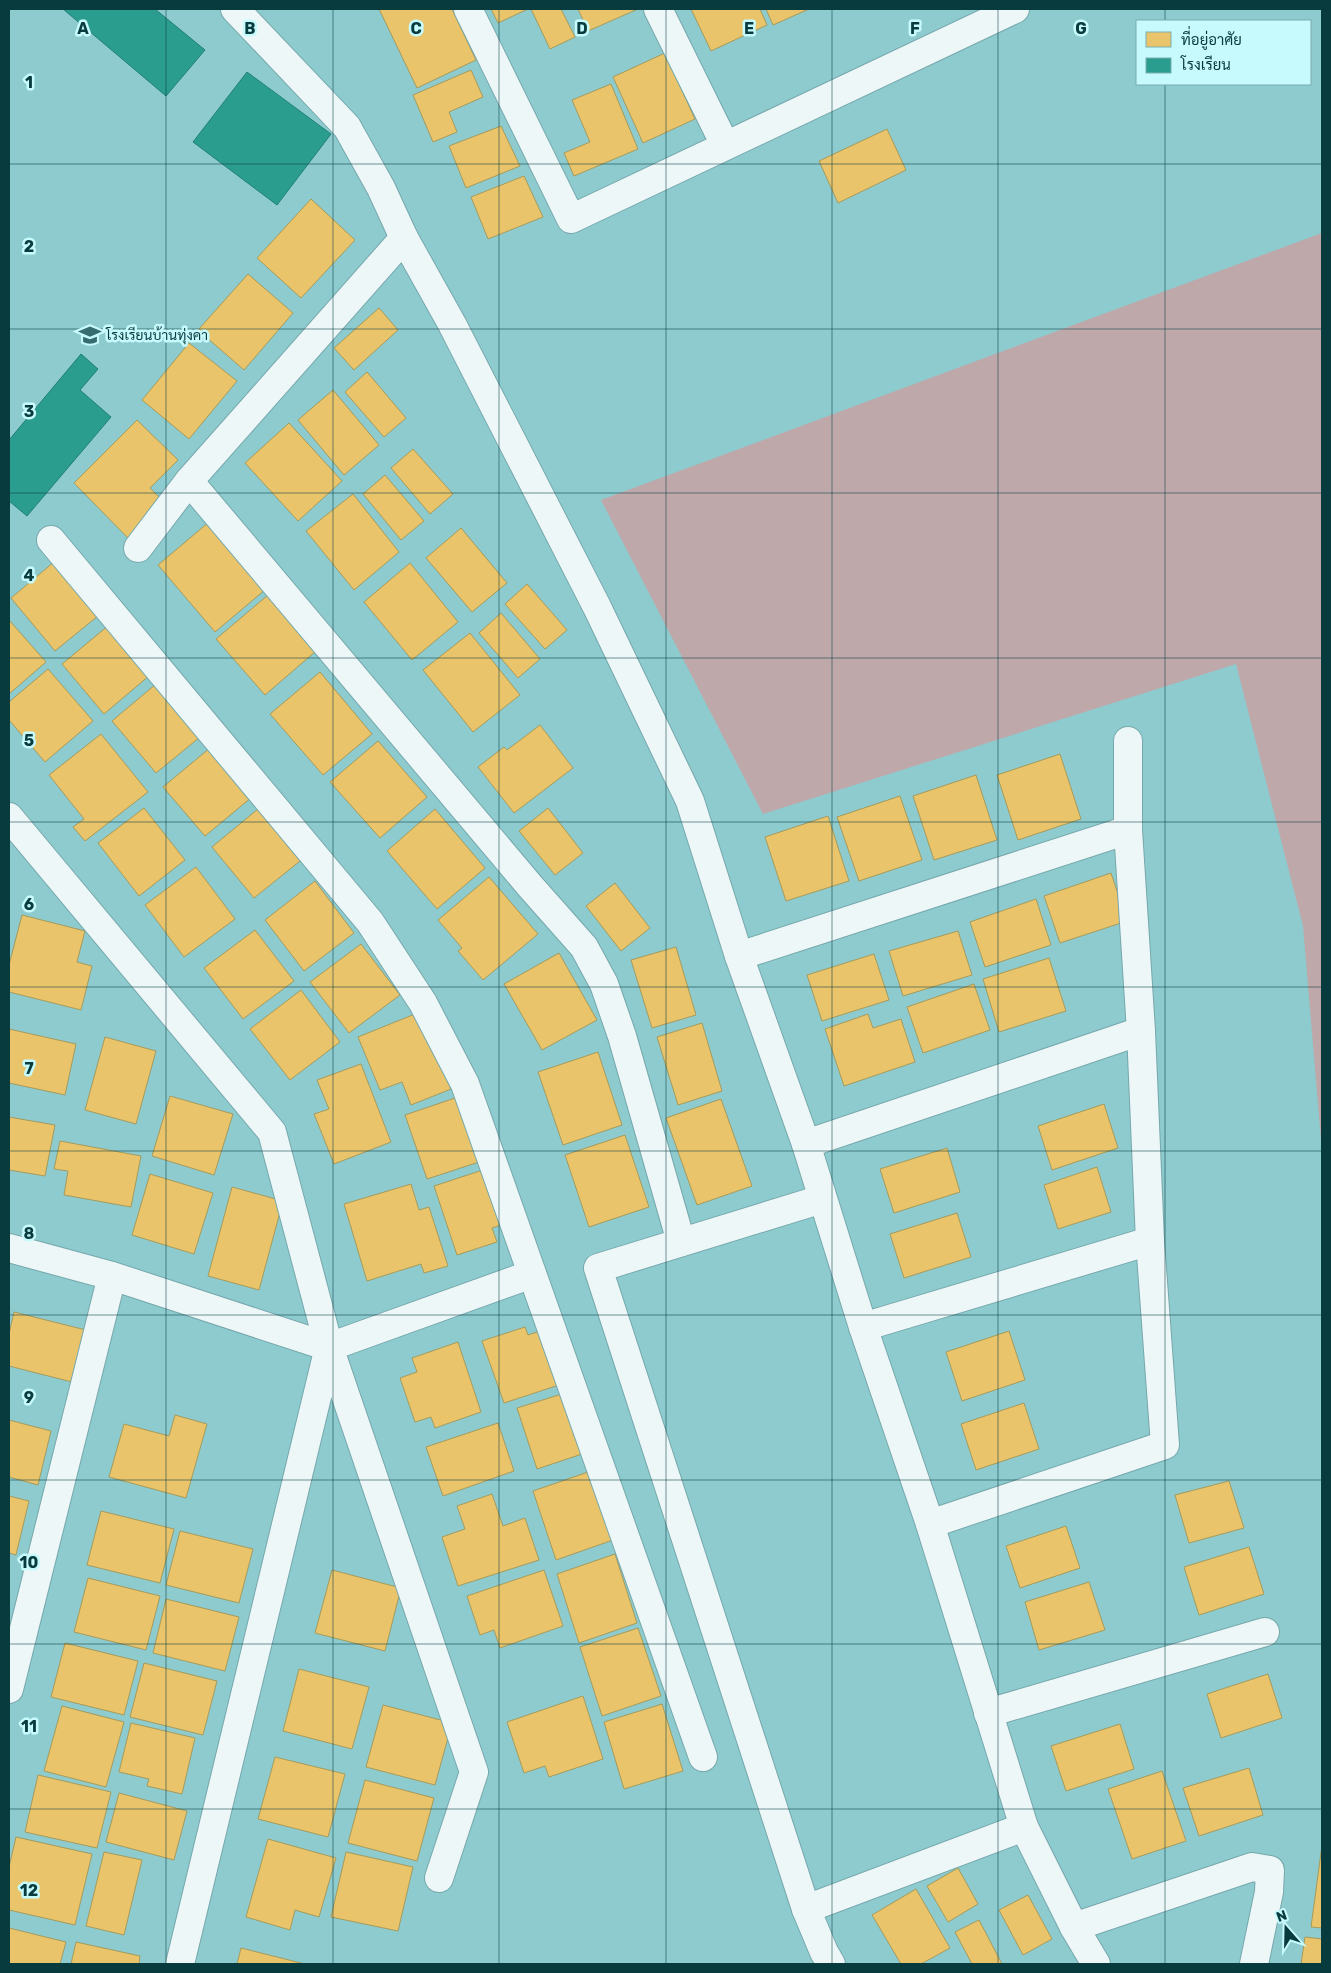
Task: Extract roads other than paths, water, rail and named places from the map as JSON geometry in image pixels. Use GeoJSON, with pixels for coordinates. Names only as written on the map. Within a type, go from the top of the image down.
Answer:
{"type":"FeatureCollection","features":[{"type":"Feature","properties":{"kind":"street"},"geometry":{"type":"LineString","coordinates":[[235,9],[347,127],[381,188],[404,238],[452,324],[588,589],[690,800],[739,956],[806,1144],[863,1327],[930,1524],[1024,1827],[1074,1927],[1096,1964]]}},
{"type":"Feature","properties":{"kind":"street"},"geometry":{"type":"LineString","coordinates":[[468,9],[571,219],[1014,9]]}},
{"type":"Feature","properties":{"kind":"street"},"geometry":{"type":"LineString","coordinates":[[658,9],[726,145]]}},
{"type":"Feature","properties":{"kind":"street"},"geometry":{"type":"LineString","coordinates":[[138,548],[189,481],[404,238]]}},
{"type":"Feature","properties":{"kind":"street"},"geometry":{"type":"LineString","coordinates":[[189,481],[530,886],[584,947],[604,984],[622,1036],[681,1242]]}},
{"type":"Feature","properties":{"kind":"street"},"geometry":{"type":"LineString","coordinates":[[51,540],[370,922],[423,1003],[465,1084],[702,1757]]}},
{"type":"Feature","properties":{"kind":"street"},"geometry":{"type":"LineString","coordinates":[[930,1524],[1165,1445],[1150,1241],[1141,1031],[1128,830],[1128,740]]}},
{"type":"Feature","properties":{"kind":"street"},"geometry":{"type":"LineString","coordinates":[[9,820],[272,1132],[329,1347],[474,1772],[439,1878]]}},
{"type":"Feature","properties":{"kind":"street"},"geometry":{"type":"LineString","coordinates":[[739,956],[1128,830]]}},
{"type":"Feature","properties":{"kind":"street"},"geometry":{"type":"LineString","coordinates":[[806,1144],[1141,1031]]}},
{"type":"Feature","properties":{"kind":"street"},"geometry":{"type":"LineString","coordinates":[[822,1199],[598,1268],[806,1909],[831,1964]]}},
{"type":"Feature","properties":{"kind":"street"},"geometry":{"type":"LineString","coordinates":[[863,1327],[1150,1241]]}},
{"type":"Feature","properties":{"kind":"street"},"geometry":{"type":"LineString","coordinates":[[9,1248],[112,1276],[329,1347],[532,1274]]}},
{"type":"Feature","properties":{"kind":"street"},"geometry":{"type":"LineString","coordinates":[[9,1689],[112,1276]]}},
{"type":"Feature","properties":{"kind":"street"},"geometry":{"type":"LineString","coordinates":[[180,1964],[329,1347]]}},
{"type":"Feature","properties":{"kind":"street"},"geometry":{"type":"LineString","coordinates":[[988,1713],[1265,1632]]}},
{"type":"Feature","properties":{"kind":"street"},"geometry":{"type":"LineString","coordinates":[[806,1909],[1024,1827]]}},
{"type":"Feature","properties":{"kind":"street"},"geometry":{"type":"LineString","coordinates":[[1074,1927],[1252,1867],[1270,1870],[1269,1892],[1254,1964]]}},
{"type":"Feature","properties":{"kind":"place","name":"โรงเรียนบ้านทุ่งคา"},"geometry":{"type":"Point","coordinates":[90,335]}}]}
